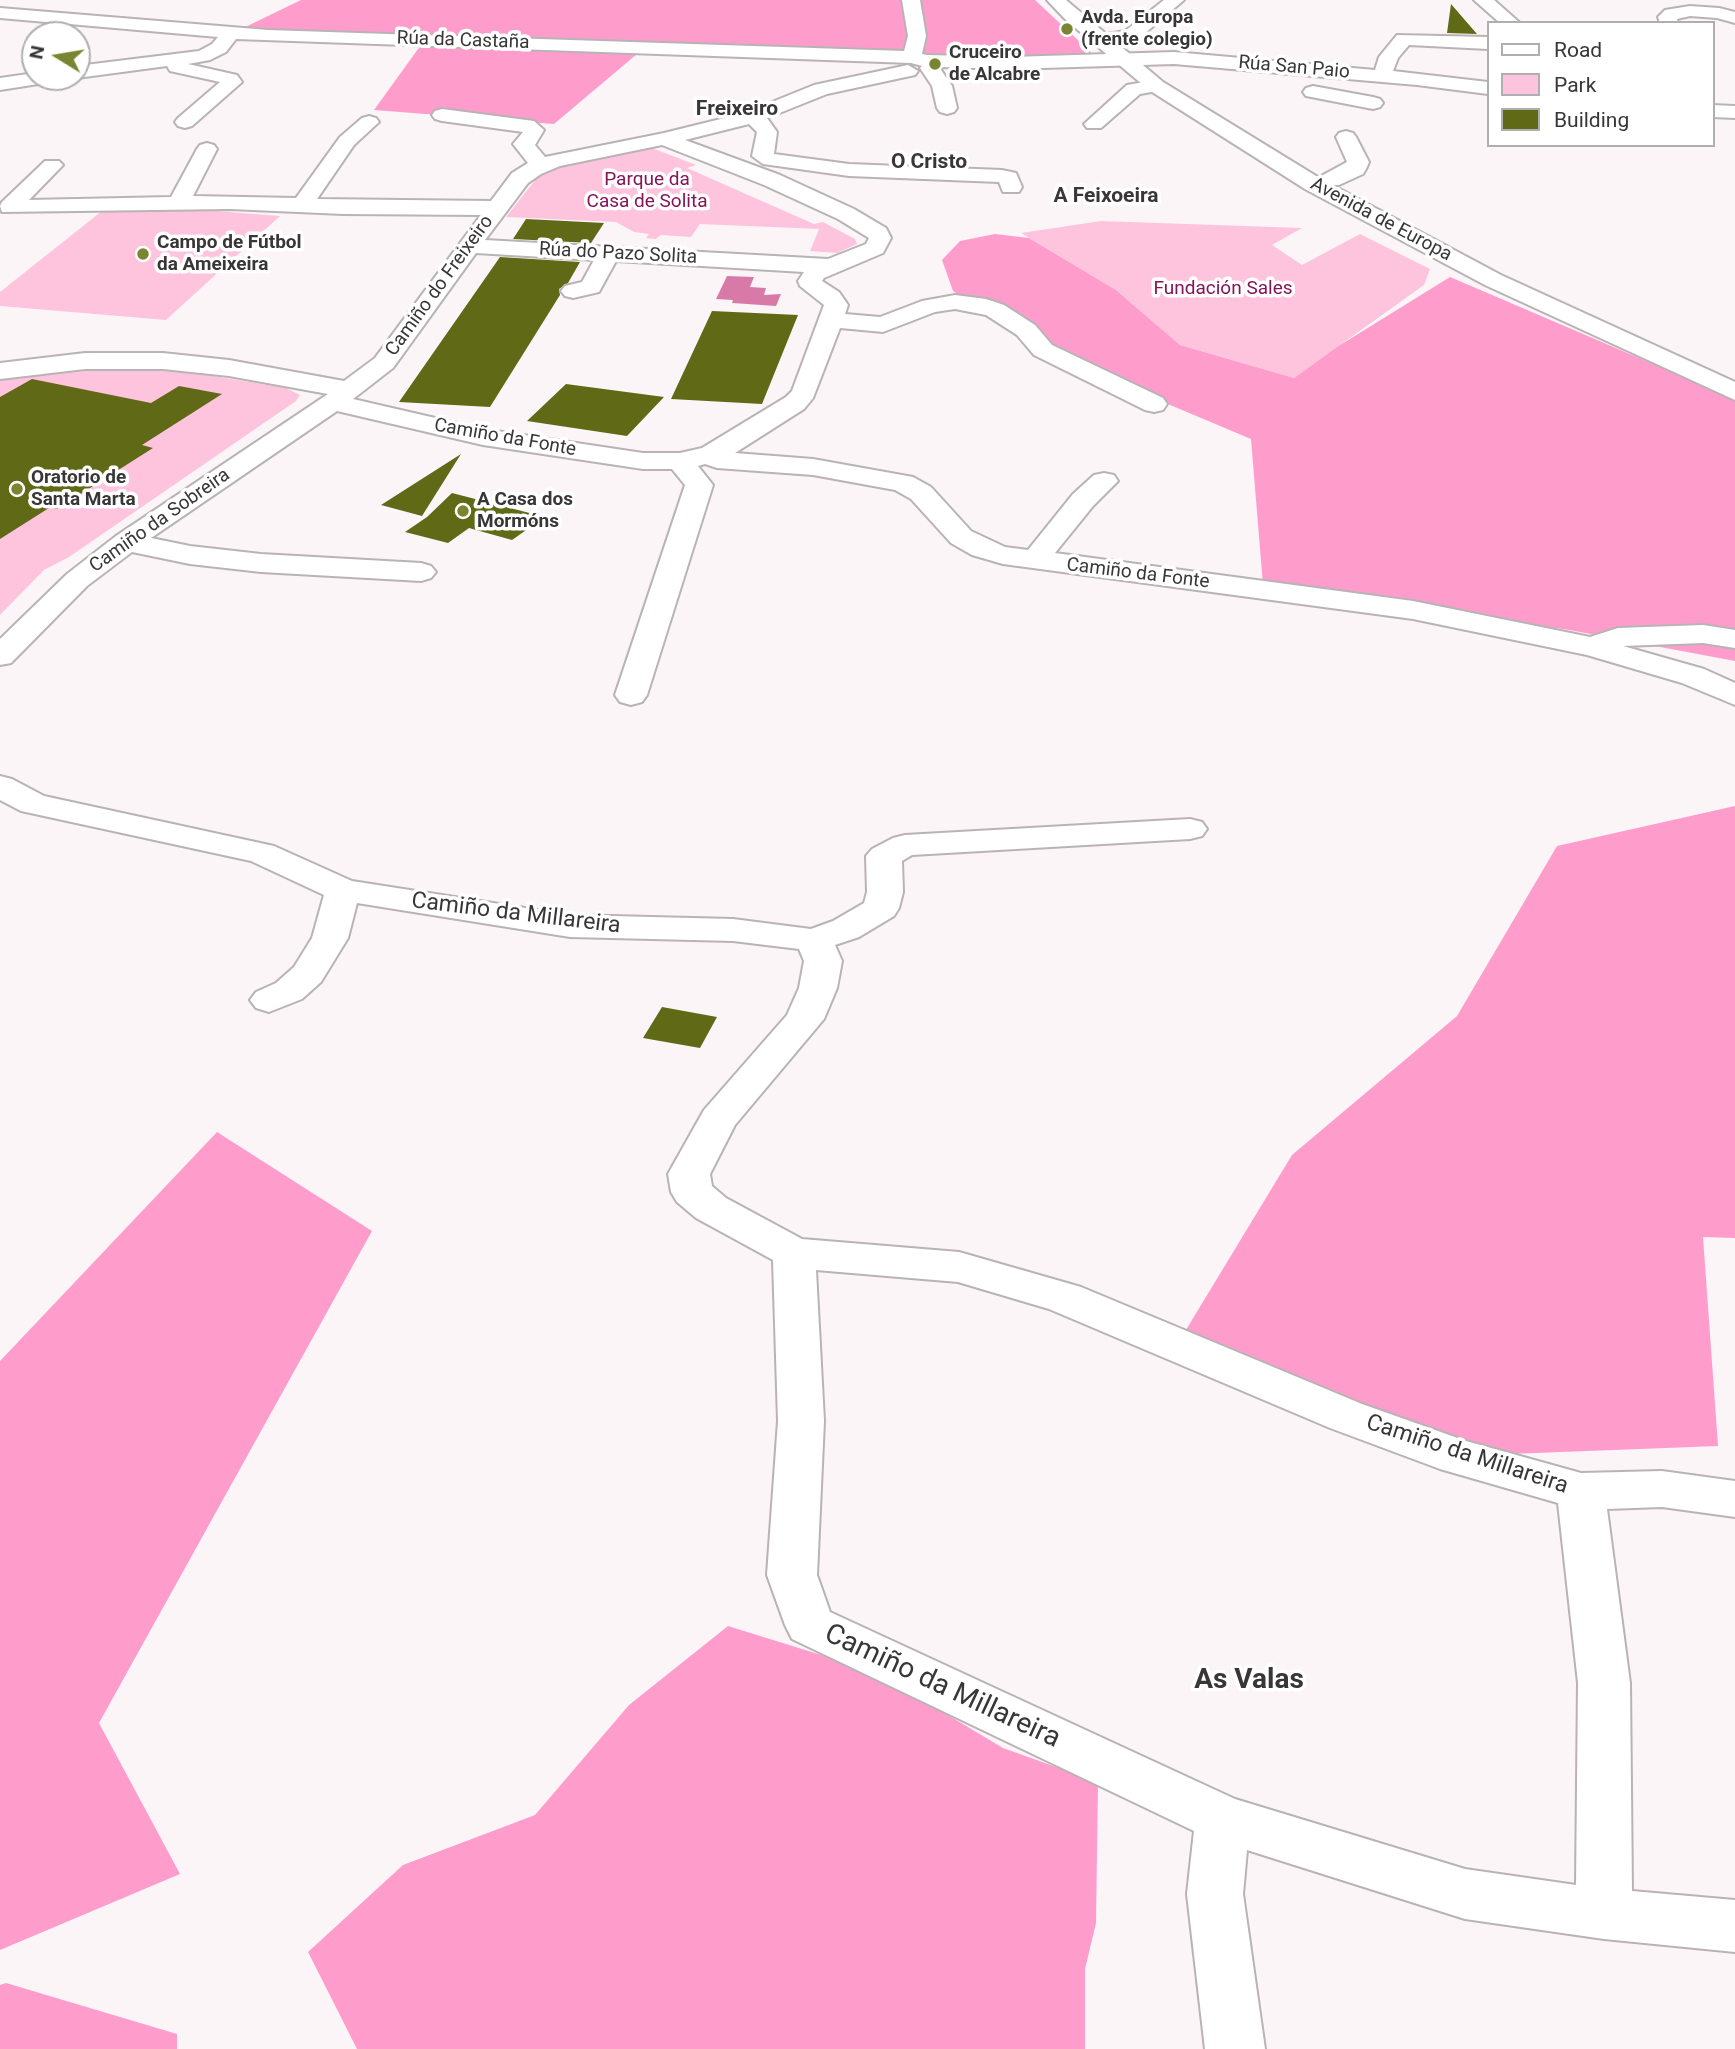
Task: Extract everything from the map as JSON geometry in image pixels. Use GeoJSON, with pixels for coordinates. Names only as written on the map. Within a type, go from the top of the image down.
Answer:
{"type":"FeatureCollection","features":[{"type":"Feature","properties":{"kind":"street"},"geometry":{"type":"LineString","coordinates":[[911,0],[922,64],[942,86],[947,108]]}},
{"type":"Feature","properties":{"kind":"street","name":"Avenida de Europa"},"geometry":{"type":"LineString","coordinates":[[1056,0],[1130,58],[1378,208],[1503,271],[1735,378]]}},
{"type":"Feature","properties":{"kind":"street","name":"Avenida de Europa"},"geometry":{"type":"LineString","coordinates":[[1073,0],[1114,38],[1156,86],[1313,184],[1493,280],[1735,391]]}},
{"type":"Feature","properties":{"kind":"street"},"geometry":{"type":"LineString","coordinates":[[1114,38],[1130,36],[1175,0]]}},
{"type":"Feature","properties":{"kind":"street"},"geometry":{"type":"LineString","coordinates":[[1483,0],[1509,21]]}},
{"type":"Feature","properties":{"kind":"street"},"geometry":{"type":"LineString","coordinates":[[1668,21],[1667,17],[1682,5],[1731,22]]}},
{"type":"Feature","properties":{"kind":"street","name":"Rúa da Castaña"},"geometry":{"type":"LineString","coordinates":[[0,13],[224,28],[922,64]]}},
{"type":"Feature","properties":{"kind":"street","name":"Rúa San Paio"},"geometry":{"type":"LineString","coordinates":[[1382,76],[1389,57],[1404,38],[1411,17]]}},
{"type":"Feature","properties":{"kind":"street"},"geometry":{"type":"LineString","coordinates":[[91,70],[213,52],[224,28]]}},
{"type":"Feature","properties":{"kind":"street"},"geometry":{"type":"LineString","coordinates":[[1404,38],[1486,43]]}},
{"type":"Feature","properties":{"kind":"street","name":"Camiño do Freixeiro"},"geometry":{"type":"LineString","coordinates":[[342,396],[384,363],[520,178],[542,166],[751,117],[821,89],[922,64],[1042,63],[1130,58]]}},
{"type":"Feature","properties":{"kind":"street","name":"Rúa San Paio"},"geometry":{"type":"LineString","coordinates":[[1130,58],[1193,59],[1486,88]]}},
{"type":"Feature","properties":{"kind":"street"},"geometry":{"type":"LineString","coordinates":[[172,60],[177,67],[230,79],[232,82],[185,122]]}},
{"type":"Feature","properties":{"kind":"street"},"geometry":{"type":"LineString","coordinates":[[0,69],[15,71],[21,76]]}},
{"type":"Feature","properties":{"kind":"street"},"geometry":{"type":"LineString","coordinates":[[1322,70],[1308,100],[1373,103]]}},
{"type":"Feature","properties":{"kind":"street"},"geometry":{"type":"LineString","coordinates":[[0,84],[21,81]]}},
{"type":"Feature","properties":{"kind":"street"},"geometry":{"type":"LineString","coordinates":[[1094,124],[1134,89],[1156,86]]}},
{"type":"Feature","properties":{"kind":"street"},"geometry":{"type":"LineString","coordinates":[[1714,111],[1735,112]]}},
{"type":"Feature","properties":{"kind":"street"},"geometry":{"type":"LineString","coordinates":[[442,115],[527,125],[534,130],[532,136],[523,144],[542,166]]}},
{"type":"Feature","properties":{"kind":"street"},"geometry":{"type":"LineString","coordinates":[[751,117],[762,124],[767,132],[764,156],[770,160],[849,170],[1002,176],[1009,178],[1011,187]]}},
{"type":"Feature","properties":{"kind":"street"},"geometry":{"type":"LineString","coordinates":[[302,205],[348,141],[369,122]]}},
{"type":"Feature","properties":{"kind":"street"},"geometry":{"type":"LineString","coordinates":[[1331,180],[1355,169],[1358,162],[1346,137]]}},
{"type":"Feature","properties":{"kind":"street"},"geometry":{"type":"LineString","coordinates":[[664,139],[772,180],[846,214],[878,233],[880,238],[875,248],[818,275],[836,304],[831,320],[883,325],[930,306],[955,302],[978,304],[995,310],[1026,330],[1043,351],[1154,404]]}},
{"type":"Feature","properties":{"kind":"street"},"geometry":{"type":"LineString","coordinates":[[179,202],[207,149]]}},
{"type":"Feature","properties":{"kind":"street"},"geometry":{"type":"LineString","coordinates":[[12,178],[45,172],[9,207],[179,202],[497,208]]}},
{"type":"Feature","properties":{"kind":"street","name":"Rúa do Pazo Solita"},"geometry":{"type":"LineString","coordinates":[[471,246],[766,261],[794,280],[818,275]]}},
{"type":"Feature","properties":{"kind":"street"},"geometry":{"type":"LineString","coordinates":[[573,291],[591,287],[609,253]]}},
{"type":"Feature","properties":{"kind":"street","name":"Camiño da Fonte"},"geometry":{"type":"LineString","coordinates":[[0,371],[85,360],[163,361],[229,368],[342,396],[483,437],[643,461],[680,461],[710,455],[742,439],[795,403],[804,393],[831,320]]}},
{"type":"Feature","properties":{"kind":"street","name":"Camiño da Sobreira"},"geometry":{"type":"LineString","coordinates":[[0,656],[77,580],[126,542],[342,396]]}},
{"type":"Feature","properties":{"kind":"street","name":"Camiño da Fonte"},"geometry":{"type":"LineString","coordinates":[[710,455],[717,460],[813,467],[904,483],[921,493],[961,537],[982,549],[1034,561],[1413,610],[1591,647],[1693,676],[1735,695]]}},
{"type":"Feature","properties":{"kind":"street"},"geometry":{"type":"LineString","coordinates":[[631,695],[699,485],[680,461]]}},
{"type":"Feature","properties":{"kind":"street"},"geometry":{"type":"LineString","coordinates":[[1034,561],[1083,500],[1104,481]]}},
{"type":"Feature","properties":{"kind":"street"},"geometry":{"type":"LineString","coordinates":[[126,542],[190,555],[261,563],[421,572]]}},
{"type":"Feature","properties":{"kind":"street"},"geometry":{"type":"LineString","coordinates":[[1591,647],[1618,637],[1703,634],[1735,639]]}},
{"type":"Feature","properties":{"kind":"street","name":"Camiño da Millareira"},"geometry":{"type":"LineString","coordinates":[[0,786],[33,804],[262,853],[343,890],[570,926],[733,930],[814,940],[846,929],[881,908],[885,892],[884,856],[905,845],[1190,829]]}},
{"type":"Feature","properties":{"kind":"street"},"geometry":{"type":"LineString","coordinates":[[269,1000],[289,992],[308,974],[331,937],[343,890]]}},
{"type":"Feature","properties":{"kind":"street","name":"Camiño da Millareira"},"geometry":{"type":"LineString","coordinates":[[814,940],[823,961],[818,988],[805,1019],[718,1119],[689,1174],[692,1192],[711,1208],[794,1254],[959,1267],[1065,1297],[1346,1416],[1457,1455],[1581,1491],[1662,1489],[1735,1499]]}},
{"type":"Feature","properties":{"kind":"street","name":"Camiño da Millareira"},"geometry":{"type":"LineString","coordinates":[[794,1254],[801,1421],[792,1575],[810,1625],[1223,1819],[1465,1894],[1604,1914],[1735,1926]]}},
{"type":"Feature","properties":{"kind":"street","name":"Camiño da Millareira"},"geometry":{"type":"LineString","coordinates":[[1581,1491],[1604,1683],[1604,1914]]}},
{"type":"Feature","properties":{"kind":"street"},"geometry":{"type":"LineString","coordinates":[[1223,1819],[1215,1894],[1235,2049]]}},
{"type":"Feature","properties":{"kind":"green space","name":"Parque da Casa de Solita"},"geometry":{"type":"Polygon","coordinates":[[[652,148],[696,165],[687,168],[814,224],[823,222],[855,239],[857,244],[837,253],[810,251],[819,229],[700,224],[691,237],[661,235],[656,239],[646,238],[649,234],[634,232],[616,222],[506,217],[536,179],[546,171],[630,149],[652,148]]]}},
{"type":"Feature","properties":{"kind":"green space","name":"Campo de Fútbol da Ameixeira"},"geometry":{"type":"Polygon","coordinates":[[[112,203],[280,216],[166,320],[0,306],[0,292],[112,203]]]}},
{"type":"Feature","properties":{"kind":"green space","name":"Fundación Sales"},"geometry":{"type":"Polygon","coordinates":[[[1101,221],[1302,228],[1272,245],[1302,265],[1360,234],[1430,269],[1424,285],[1294,378],[1180,345],[1116,290],[1021,233],[1101,221]]]}},
{"type":"Feature","properties":{"kind":"green space"},"geometry":{"type":"Polygon","coordinates":[[[92,369],[145,369],[201,374],[286,388],[300,395],[296,401],[69,557],[44,570],[0,615],[0,380],[92,369]]]}},
{"type":"Feature","properties":{"kind":"shaded area"},"geometry":{"type":"Polygon","coordinates":[[[301,0],[1035,0],[1095,56],[998,60],[650,43],[554,124],[374,110],[426,38],[237,31],[301,0]]]}},
{"type":"Feature","properties":{"kind":"shaded area"},"geometry":{"type":"Polygon","coordinates":[[[995,234],[1029,238],[1116,290],[1180,345],[1294,378],[1337,347],[1450,277],[1735,399],[1735,661],[1569,630],[1263,585],[1251,439],[1049,354],[953,291],[942,260],[960,241],[995,234]]]}},
{"type":"Feature","properties":{"kind":"shaded area"},"geometry":{"type":"Polygon","coordinates":[[[727,276],[754,277],[750,287],[766,288],[764,295],[781,294],[776,306],[732,303],[733,300],[716,299],[727,276]]]}},
{"type":"Feature","properties":{"kind":"shaded area"},"geometry":{"type":"Polygon","coordinates":[[[1735,806],[1735,1238],[1703,1237],[1718,1446],[1457,1456],[1178,1343],[1292,1155],[1457,1016],[1557,846],[1735,806]]]}},
{"type":"Feature","properties":{"kind":"shaded area"},"geometry":{"type":"Polygon","coordinates":[[[217,1132],[372,1231],[99,1723],[180,1874],[0,1950],[0,1361],[217,1132]]]}},
{"type":"Feature","properties":{"kind":"shaded area"},"geometry":{"type":"Polygon","coordinates":[[[728,1626],[876,1672],[1003,1748],[1098,1782],[1096,1923],[1085,1969],[1085,2049],[357,2049],[308,1952],[403,1865],[535,1815],[629,1705],[728,1626]]]}},
{"type":"Feature","properties":{"kind":"shaded area"},"geometry":{"type":"Polygon","coordinates":[[[6,1983],[177,2034],[177,2049],[0,2049],[0,1985],[6,1983]]]}},
{"type":"Feature","properties":{"kind":"building"},"geometry":{"type":"Polygon","coordinates":[[[1451,4],[1477,34],[1447,33],[1451,4]]]}},
{"type":"Feature","properties":{"kind":"building"},"geometry":{"type":"Polygon","coordinates":[[[526,219],[604,223],[591,243],[513,239],[526,219]]]}},
{"type":"Feature","properties":{"kind":"building"},"geometry":{"type":"Polygon","coordinates":[[[500,257],[580,262],[568,283],[559,289],[560,295],[490,407],[399,402],[500,257]]]}},
{"type":"Feature","properties":{"kind":"building"},"geometry":{"type":"Polygon","coordinates":[[[712,311],[798,315],[762,404],[671,399],[712,311]]]}},
{"type":"Feature","properties":{"kind":"building"},"geometry":{"type":"Polygon","coordinates":[[[32,379],[151,403],[179,386],[222,394],[142,445],[153,448],[57,509],[49,508],[0,539],[0,397],[32,379]]]}},
{"type":"Feature","properties":{"kind":"building"},"geometry":{"type":"Polygon","coordinates":[[[566,384],[664,397],[627,436],[527,421],[566,384]]]}},
{"type":"Feature","properties":{"kind":"building"},"geometry":{"type":"Polygon","coordinates":[[[461,454],[422,516],[381,505],[461,454]]]}},
{"type":"Feature","properties":{"kind":"building","name":"A Casa dos Mormóns"},"geometry":{"type":"Polygon","coordinates":[[[452,493],[545,517],[512,540],[469,528],[448,543],[405,532],[427,517],[452,493]]]}},
{"type":"Feature","properties":{"kind":"building"},"geometry":{"type":"Polygon","coordinates":[[[662,1007],[717,1017],[700,1048],[643,1038],[662,1007]]]}},
{"type":"Feature","properties":{"kind":"place","name":"Avda. Europa (frente colegio)"},"geometry":{"type":"Point","coordinates":[1067,29]}},
{"type":"Feature","properties":{"kind":"place","name":"Cruceiro de Alcabre"},"geometry":{"type":"Point","coordinates":[935,64]}},
{"type":"Feature","properties":{"kind":"place","name":"Campo de Fútbol da Ameixeira"},"geometry":{"type":"Point","coordinates":[143,254]}},
{"type":"Feature","properties":{"kind":"place","name":"Oratorio de Santa Marta"},"geometry":{"type":"Point","coordinates":[17,489]}},
{"type":"Feature","properties":{"kind":"place","name":"A Casa dos Mormóns"},"geometry":{"type":"Point","coordinates":[463,511]}},
{"type":"Feature","properties":{"kind":"district","name":"Freixeiro"},"geometry":{"type":"Point","coordinates":[737,110]}},
{"type":"Feature","properties":{"kind":"district","name":"O Cristo"},"geometry":{"type":"Point","coordinates":[929,163]}},
{"type":"Feature","properties":{"kind":"district","name":"A Feixoeira"},"geometry":{"type":"Point","coordinates":[1106,197]}},
{"type":"Feature","properties":{"kind":"district","name":"As Valas"},"geometry":{"type":"Point","coordinates":[1249,1681]}}]}
